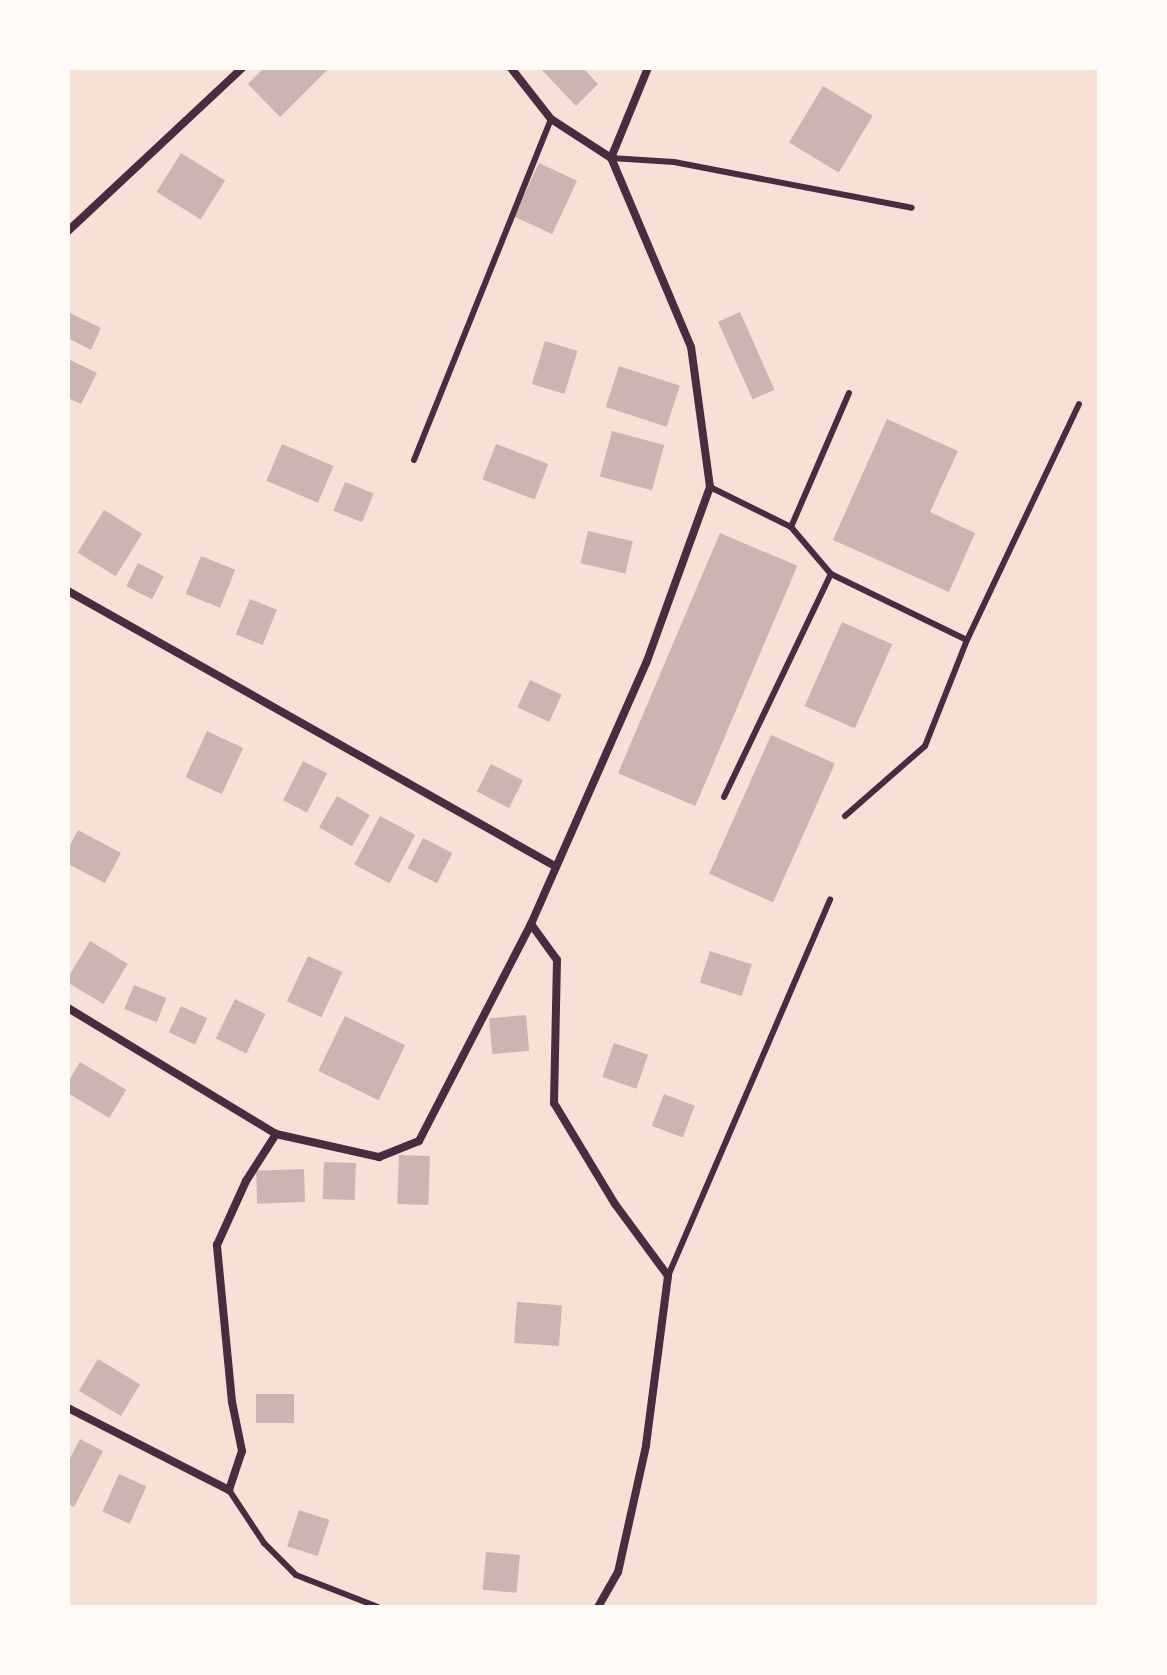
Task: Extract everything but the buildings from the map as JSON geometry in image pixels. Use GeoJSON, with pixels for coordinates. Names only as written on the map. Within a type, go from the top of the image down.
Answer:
{"type":"FeatureCollection","features":[{"type":"Feature","properties":{"kind":"street"},"geometry":{"type":"LineString","coordinates":[[68,231],[242,68]]}},
{"type":"Feature","properties":{"kind":"street"},"geometry":{"type":"LineString","coordinates":[[68,1008],[276,1134],[379,1157],[419,1141],[531,924],[553,865],[647,661],[710,487],[691,347],[611,158],[551,119],[511,68]]}},
{"type":"Feature","properties":{"kind":"street"},"geometry":{"type":"LineString","coordinates":[[611,158],[648,68]]}},
{"type":"Feature","properties":{"kind":"street"},"geometry":{"type":"LineString","coordinates":[[68,591],[553,865]]}},
{"type":"Feature","properties":{"kind":"street"},"geometry":{"type":"LineString","coordinates":[[531,924],[557,960],[554,1103],[615,1204],[668,1276],[646,1446],[618,1572],[598,1607]]}},
{"type":"Feature","properties":{"kind":"street"},"geometry":{"type":"LineString","coordinates":[[68,1408],[229,1490],[242,1451],[232,1402],[217,1245],[246,1181],[276,1134]]}},
{"type":"Feature","properties":{"kind":"lane"},"geometry":{"type":"LineString","coordinates":[[414,460],[551,119]]}},
{"type":"Feature","properties":{"kind":"lane"},"geometry":{"type":"LineString","coordinates":[[611,158],[674,162],[912,208]]}},
{"type":"Feature","properties":{"kind":"lane"},"geometry":{"type":"LineString","coordinates":[[791,527],[849,393]]}},
{"type":"Feature","properties":{"kind":"lane"},"geometry":{"type":"LineString","coordinates":[[845,816],[925,746],[967,640],[1079,404]]}},
{"type":"Feature","properties":{"kind":"lane"},"geometry":{"type":"LineString","coordinates":[[710,487],[791,527],[831,574],[967,640]]}},
{"type":"Feature","properties":{"kind":"lane"},"geometry":{"type":"LineString","coordinates":[[724,797],[831,574]]}},
{"type":"Feature","properties":{"kind":"lane"},"geometry":{"type":"LineString","coordinates":[[668,1276],[830,899]]}},
{"type":"Feature","properties":{"kind":"lane"},"geometry":{"type":"LineString","coordinates":[[229,1490],[264,1543],[296,1575],[378,1607]]}}]}
